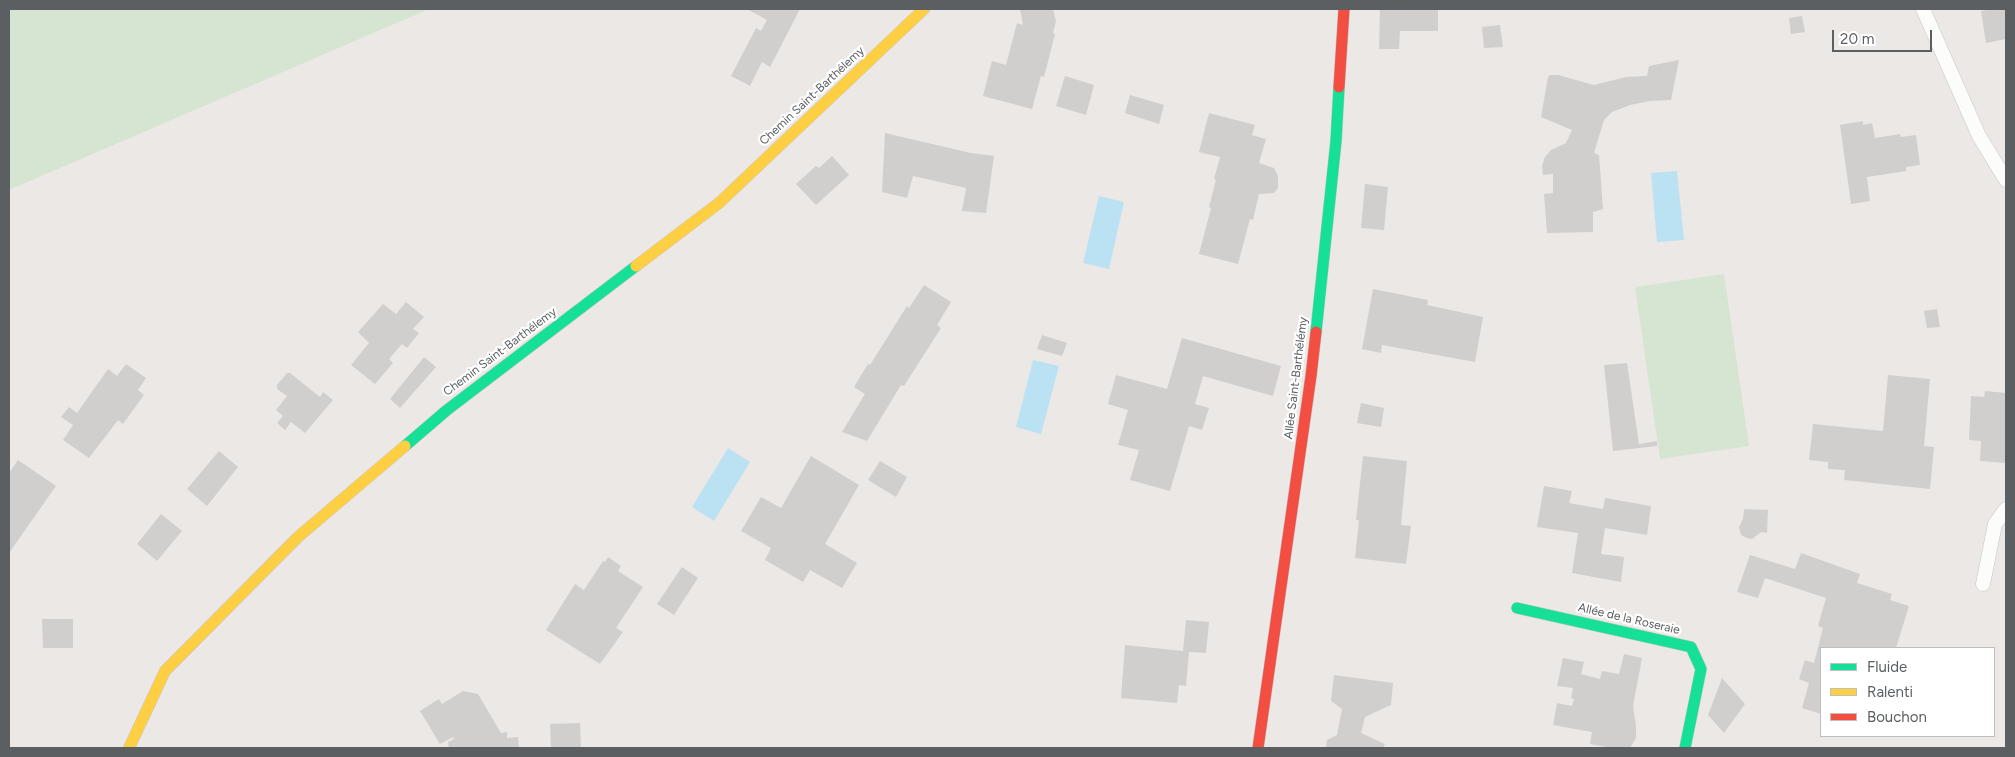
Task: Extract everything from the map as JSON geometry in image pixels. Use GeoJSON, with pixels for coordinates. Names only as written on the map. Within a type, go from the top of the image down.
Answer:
{"type":"FeatureCollection","features":[{"type":"Feature","properties":{"kind":"street","name":"Chemin Saint-Barthélemy"},"geometry":{"type":"LineString","coordinates":[[129,748],[165,670],[298,537],[447,410],[719,203],[924,9]]}},
{"type":"Feature","properties":{"kind":"street","name":"Allée Saint-Barthélémy"},"geometry":{"type":"LineString","coordinates":[[1258,748],[1311,376],[1336,141],[1344,9]]}},
{"type":"Feature","properties":{"kind":"street","name":"Allée de la Roseraie"},"geometry":{"type":"LineString","coordinates":[[1517,608],[1691,647],[1701,669],[1685,748]]}},
{"type":"Feature","properties":{"kind":"lane"},"geometry":{"type":"LineString","coordinates":[[1923,9],[1979,136],[2006,180]]}},
{"type":"Feature","properties":{"kind":"lane"},"geometry":{"type":"LineString","coordinates":[[1983,584],[1995,524],[2006,509]]}},
{"type":"Feature","properties":{"kind":"green space"},"geometry":{"type":"Polygon","coordinates":[[[9,9],[429,9],[9,190],[9,9]]]}},
{"type":"Feature","properties":{"kind":"green space"},"geometry":{"type":"Polygon","coordinates":[[[1724,274],[1749,446],[1660,459],[1635,287],[1724,274]]]}},
{"type":"Feature","properties":{"kind":"water"},"geometry":{"type":"Polygon","coordinates":[[[1677,171],[1684,240],[1657,242],[1651,173],[1677,171]]]}},
{"type":"Feature","properties":{"kind":"water"},"geometry":{"type":"Polygon","coordinates":[[[1099,196],[1124,202],[1109,269],[1083,263],[1099,196]]]}},
{"type":"Feature","properties":{"kind":"water"},"geometry":{"type":"Polygon","coordinates":[[[1033,360],[1059,366],[1041,434],[1016,427],[1033,360]]]}},
{"type":"Feature","properties":{"kind":"water"},"geometry":{"type":"Polygon","coordinates":[[[728,448],[750,462],[714,521],[692,507],[728,448]]]}},
{"type":"Feature","properties":{"kind":"building"},"geometry":{"type":"Polygon","coordinates":[[[750,9],[800,9],[770,67],[762,62],[750,86],[731,76],[756,28],[761,31],[767,20],[750,9]]]}},
{"type":"Feature","properties":{"kind":"building"},"geometry":{"type":"Polygon","coordinates":[[[1020,9],[1053,9],[1056,21],[1053,33],[1055,34],[1044,77],[1041,76],[1032,109],[983,96],[992,61],[1006,65],[1017,23],[1023,25],[1020,9]]]}},
{"type":"Feature","properties":{"kind":"building"},"geometry":{"type":"Polygon","coordinates":[[[1380,9],[1438,9],[1438,31],[1400,31],[1399,49],[1379,49],[1380,9]]]}},
{"type":"Feature","properties":{"kind":"building"},"geometry":{"type":"Polygon","coordinates":[[[2006,9],[2006,39],[1986,43],[1981,11],[2006,9]]]}},
{"type":"Feature","properties":{"kind":"building"},"geometry":{"type":"Polygon","coordinates":[[[1802,16],[1805,32],[1791,34],[1789,18],[1802,16]]]}},
{"type":"Feature","properties":{"kind":"building"},"geometry":{"type":"Polygon","coordinates":[[[1500,25],[1503,47],[1484,48],[1482,27],[1500,25]]]}},
{"type":"Feature","properties":{"kind":"building"},"geometry":{"type":"Polygon","coordinates":[[[1679,60],[1671,100],[1650,101],[1630,105],[1612,112],[1604,120],[1594,153],[1599,155],[1603,209],[1593,212],[1593,232],[1547,233],[1544,194],[1553,193],[1553,174],[1543,175],[1542,166],[1545,157],[1551,150],[1566,143],[1572,130],[1541,117],[1548,77],[1550,75],[1558,75],[1594,85],[1626,77],[1647,76],[1649,66],[1679,60]]]}},
{"type":"Feature","properties":{"kind":"building"},"geometry":{"type":"Polygon","coordinates":[[[1065,76],[1094,85],[1086,115],[1056,106],[1065,76]]]}},
{"type":"Feature","properties":{"kind":"building"},"geometry":{"type":"Polygon","coordinates":[[[1130,95],[1164,105],[1159,124],[1125,113],[1130,95]]]}},
{"type":"Feature","properties":{"kind":"building"},"geometry":{"type":"Polygon","coordinates":[[[1209,113],[1255,125],[1252,135],[1266,139],[1259,163],[1274,168],[1278,176],[1278,188],[1274,193],[1259,194],[1253,220],[1250,219],[1238,264],[1199,254],[1211,208],[1209,207],[1220,157],[1199,152],[1209,113]]]}},
{"type":"Feature","properties":{"kind":"building"},"geometry":{"type":"Polygon","coordinates":[[[1863,121],[1863,125],[1872,123],[1875,138],[1900,134],[1901,137],[1916,135],[1920,165],[1906,167],[1906,171],[1867,177],[1870,201],[1851,204],[1840,125],[1863,121]]]}},
{"type":"Feature","properties":{"kind":"building"},"geometry":{"type":"Polygon","coordinates":[[[885,133],[971,153],[994,156],[986,213],[962,211],[966,188],[913,176],[907,198],[882,192],[885,133]]]}},
{"type":"Feature","properties":{"kind":"building"},"geometry":{"type":"Polygon","coordinates":[[[832,156],[849,175],[816,205],[796,184],[816,166],[819,168],[832,156]]]}},
{"type":"Feature","properties":{"kind":"building"},"geometry":{"type":"Polygon","coordinates":[[[1365,184],[1388,187],[1384,230],[1361,228],[1365,184]]]}},
{"type":"Feature","properties":{"kind":"building"},"geometry":{"type":"Polygon","coordinates":[[[924,285],[951,302],[937,325],[941,328],[904,386],[901,385],[867,441],[842,432],[865,394],[854,387],[907,306],[909,308],[924,285]]]}},
{"type":"Feature","properties":{"kind":"building"},"geometry":{"type":"Polygon","coordinates":[[[1373,289],[1428,300],[1427,305],[1483,317],[1475,362],[1382,345],[1381,353],[1362,349],[1373,289]]]}},
{"type":"Feature","properties":{"kind":"building"},"geometry":{"type":"Polygon","coordinates":[[[406,302],[424,317],[413,329],[419,333],[407,348],[402,344],[389,359],[393,363],[375,384],[351,365],[369,343],[358,332],[383,304],[396,314],[406,302]]]}},
{"type":"Feature","properties":{"kind":"building"},"geometry":{"type":"Polygon","coordinates":[[[1937,309],[1940,327],[1927,328],[1924,311],[1937,309]]]}},
{"type":"Feature","properties":{"kind":"building"},"geometry":{"type":"Polygon","coordinates":[[[1042,335],[1067,343],[1062,356],[1037,349],[1042,335]]]}},
{"type":"Feature","properties":{"kind":"building"},"geometry":{"type":"Polygon","coordinates":[[[1182,338],[1281,366],[1273,396],[1203,376],[1195,404],[1209,408],[1202,430],[1189,426],[1170,491],[1130,480],[1139,450],[1118,445],[1128,410],[1108,404],[1116,375],[1167,389],[1182,338]]]}},
{"type":"Feature","properties":{"kind":"building"},"geometry":{"type":"Polygon","coordinates":[[[424,357],[436,367],[400,408],[390,399],[424,357]]]}},
{"type":"Feature","properties":{"kind":"building"},"geometry":{"type":"Polygon","coordinates":[[[1627,363],[1639,444],[1657,441],[1657,446],[1613,451],[1604,365],[1627,363]]]}},
{"type":"Feature","properties":{"kind":"building"},"geometry":{"type":"Polygon","coordinates":[[[126,364],[146,378],[138,390],[144,395],[123,424],[118,420],[89,458],[63,440],[73,425],[61,417],[69,407],[77,413],[108,369],[117,376],[126,364]]]}},
{"type":"Feature","properties":{"kind":"building"},"geometry":{"type":"Polygon","coordinates":[[[287,373],[290,373],[320,397],[323,392],[333,400],[305,433],[291,422],[285,430],[277,423],[283,416],[276,410],[287,396],[277,389],[277,385],[287,373]]]}},
{"type":"Feature","properties":{"kind":"building"},"geometry":{"type":"Polygon","coordinates":[[[1888,375],[1930,379],[1924,446],[1934,447],[1930,489],[1844,480],[1845,470],[1828,469],[1828,462],[1809,460],[1813,424],[1883,431],[1888,375]]]}},
{"type":"Feature","properties":{"kind":"building"},"geometry":{"type":"Polygon","coordinates":[[[1985,391],[2006,393],[2006,463],[1980,461],[1981,441],[1969,440],[1971,396],[1984,397],[1985,391]]]}},
{"type":"Feature","properties":{"kind":"building"},"geometry":{"type":"Polygon","coordinates":[[[1361,403],[1384,408],[1381,427],[1357,423],[1361,403]]]}},
{"type":"Feature","properties":{"kind":"building"},"geometry":{"type":"Polygon","coordinates":[[[219,451],[238,467],[207,506],[187,489],[219,451]]]}},
{"type":"Feature","properties":{"kind":"building"},"geometry":{"type":"Polygon","coordinates":[[[811,456],[859,485],[825,544],[857,563],[842,588],[810,570],[803,582],[765,560],[771,548],[741,531],[761,497],[781,508],[811,456]]]}},
{"type":"Feature","properties":{"kind":"building"},"geometry":{"type":"Polygon","coordinates":[[[1363,456],[1407,461],[1401,525],[1411,526],[1406,564],[1355,558],[1359,520],[1356,520],[1363,456]]]}},
{"type":"Feature","properties":{"kind":"building"},"geometry":{"type":"Polygon","coordinates":[[[18,460],[56,486],[9,553],[9,473],[18,460]]]}},
{"type":"Feature","properties":{"kind":"building"},"geometry":{"type":"Polygon","coordinates":[[[880,461],[907,477],[896,497],[868,480],[880,461]]]}},
{"type":"Feature","properties":{"kind":"building"},"geometry":{"type":"Polygon","coordinates":[[[1544,486],[1572,491],[1569,503],[1603,509],[1605,498],[1651,506],[1647,535],[1605,528],[1601,554],[1624,557],[1621,582],[1572,573],[1578,533],[1537,527],[1544,486]]]}},
{"type":"Feature","properties":{"kind":"building"},"geometry":{"type":"Polygon","coordinates":[[[1744,509],[1768,510],[1767,533],[1761,532],[1752,539],[1741,535],[1739,527],[1743,519],[1744,509]]]}},
{"type":"Feature","properties":{"kind":"building"},"geometry":{"type":"Polygon","coordinates":[[[161,514],[182,531],[157,561],[137,544],[161,514]]]}},
{"type":"Feature","properties":{"kind":"building"},"geometry":{"type":"Polygon","coordinates":[[[1801,553],[1860,574],[1857,583],[1892,594],[1890,600],[1909,606],[1896,647],[1820,647],[1820,714],[1802,708],[1809,683],[1799,679],[1805,660],[1814,663],[1823,628],[1818,626],[1826,598],[1765,578],[1758,598],[1737,592],[1750,555],[1795,569],[1801,553]]]}},
{"type":"Feature","properties":{"kind":"building"},"geometry":{"type":"Polygon","coordinates":[[[608,557],[621,566],[618,571],[643,587],[616,628],[623,632],[600,664],[546,630],[575,584],[584,590],[603,561],[605,562],[608,557]]]}},
{"type":"Feature","properties":{"kind":"building"},"geometry":{"type":"Polygon","coordinates":[[[682,567],[698,578],[674,615],[657,604],[682,567]]]}},
{"type":"Feature","properties":{"kind":"building"},"geometry":{"type":"Polygon","coordinates":[[[42,619],[73,619],[73,648],[43,648],[42,619]]]}},
{"type":"Feature","properties":{"kind":"building"},"geometry":{"type":"Polygon","coordinates":[[[1186,620],[1209,622],[1206,653],[1189,652],[1186,686],[1179,685],[1177,703],[1121,698],[1125,645],[1183,651],[1186,620]]]}},
{"type":"Feature","properties":{"kind":"building"},"geometry":{"type":"Polygon","coordinates":[[[1624,654],[1642,658],[1633,706],[1636,738],[1630,748],[1612,748],[1590,744],[1592,732],[1553,725],[1557,703],[1572,706],[1574,699],[1571,698],[1573,688],[1557,686],[1563,658],[1584,662],[1581,674],[1600,679],[1602,671],[1619,674],[1624,654]]]}},
{"type":"Feature","properties":{"kind":"building"},"geometry":{"type":"Polygon","coordinates":[[[1334,675],[1393,683],[1391,705],[1365,717],[1361,733],[1385,744],[1383,748],[1326,748],[1327,740],[1337,735],[1342,709],[1331,701],[1334,675]]]}},
{"type":"Feature","properties":{"kind":"building"},"geometry":{"type":"Polygon","coordinates":[[[1722,678],[1745,704],[1724,733],[1708,715],[1722,678]]]}},
{"type":"Feature","properties":{"kind":"building"},"geometry":{"type":"Polygon","coordinates":[[[463,691],[478,694],[501,733],[507,732],[507,738],[518,737],[519,748],[449,748],[448,742],[454,739],[453,737],[440,744],[420,711],[439,699],[442,704],[463,691]]]}},
{"type":"Feature","properties":{"kind":"building"},"geometry":{"type":"Polygon","coordinates":[[[580,723],[581,748],[551,748],[550,724],[580,723]]]}},
{"type":"Feature","properties":{"kind":"traffic: fast"},"geometry":{"type":"LineString","coordinates":[[1316,332],[1336,141],[1339,87]]}},
{"type":"Feature","properties":{"kind":"traffic: fast"},"geometry":{"type":"LineString","coordinates":[[405,446],[447,410],[636,266]]}},
{"type":"Feature","properties":{"kind":"traffic: fast"},"geometry":{"type":"LineString","coordinates":[[1517,608],[1691,647],[1701,669],[1685,748]]}},
{"type":"Feature","properties":{"kind":"traffic: slow"},"geometry":{"type":"LineString","coordinates":[[636,266],[719,203],[924,9]]}},
{"type":"Feature","properties":{"kind":"traffic: slow"},"geometry":{"type":"LineString","coordinates":[[129,748],[165,671],[298,537],[405,446]]}},
{"type":"Feature","properties":{"kind":"traffic: jam"},"geometry":{"type":"LineString","coordinates":[[1339,87],[1344,9]]}},
{"type":"Feature","properties":{"kind":"traffic: jam"},"geometry":{"type":"LineString","coordinates":[[1258,748],[1316,332]]}}]}
